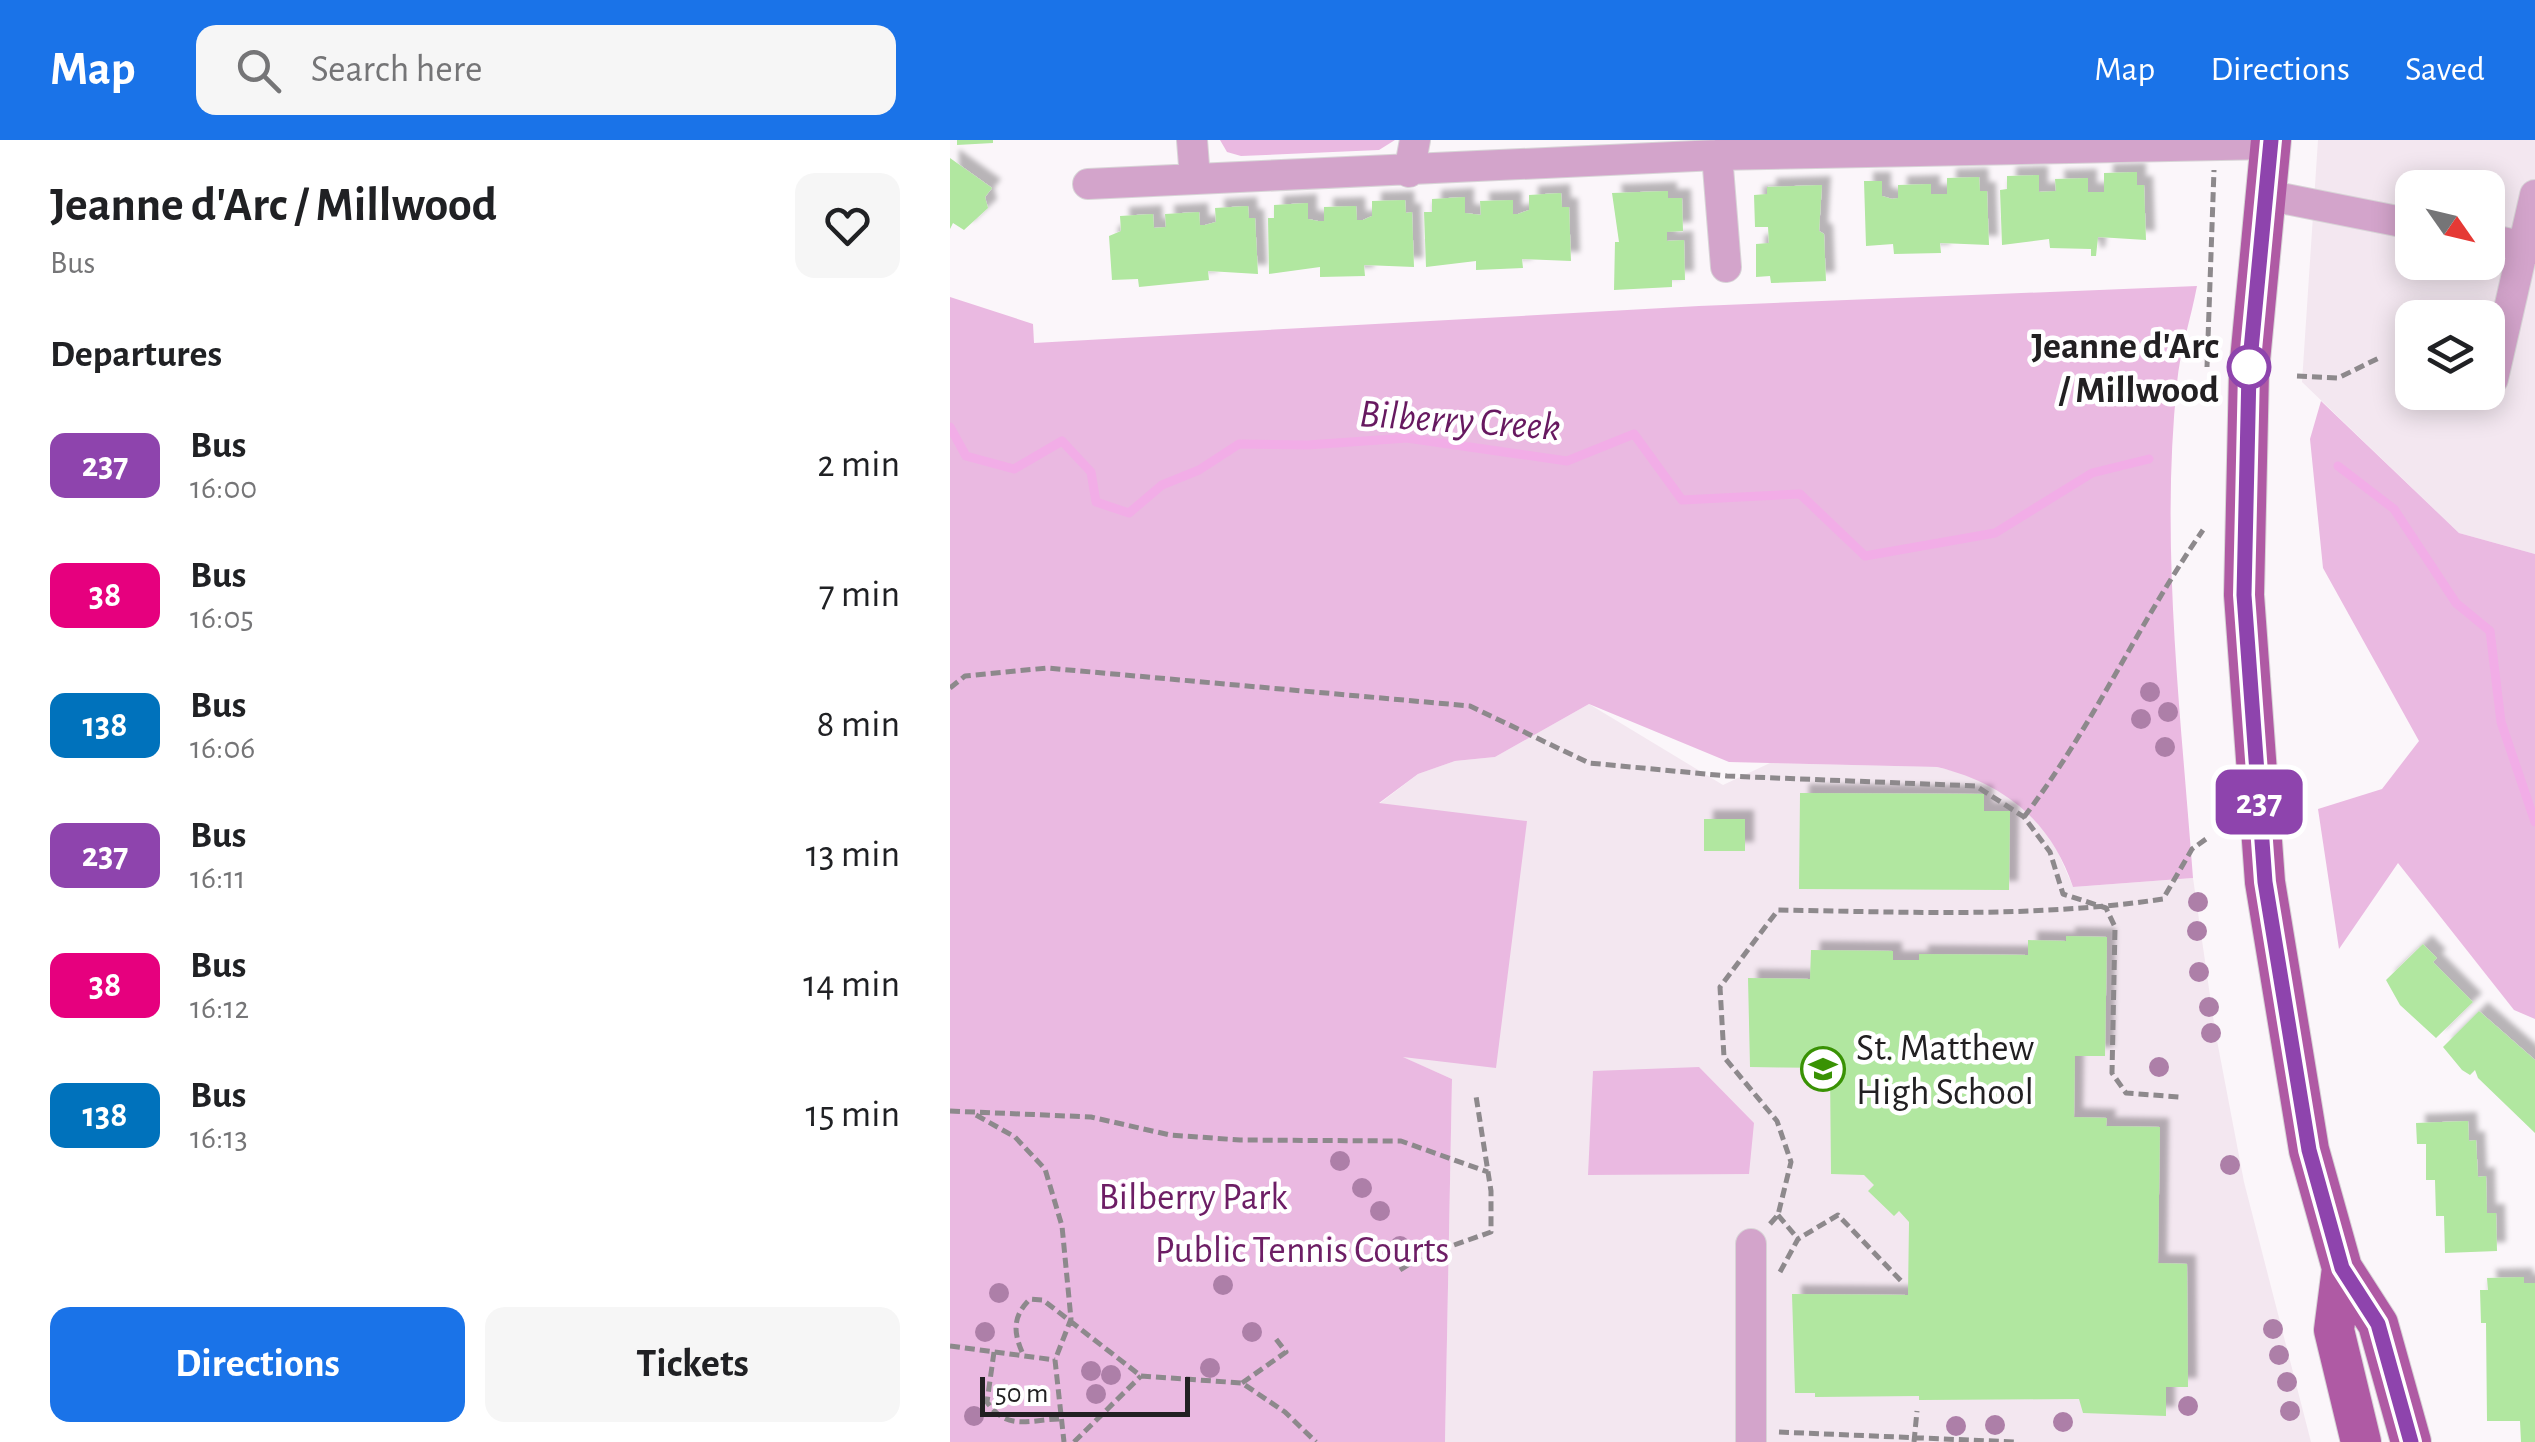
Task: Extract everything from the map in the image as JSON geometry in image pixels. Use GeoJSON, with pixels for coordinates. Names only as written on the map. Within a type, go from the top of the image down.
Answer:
{"type":"FeatureCollection","features":[{"type":"Feature","properties":{"kind":"main road"},"geometry":{"type":"LineString","coordinates":[[2271,142],[2249,371],[2244,595],[2265,882],[2309,1150],[2342,1268],[2378,1324],[2411,1442]]}},
{"type":"Feature","properties":{"kind":"main road"},"geometry":{"type":"LineString","coordinates":[[2342,1268],[2334,1330],[2361,1442]]}},
{"type":"Feature","properties":{"kind":"street"},"geometry":{"type":"LineString","coordinates":[[1192,140],[1195,178]]}},
{"type":"Feature","properties":{"kind":"street"},"geometry":{"type":"LineString","coordinates":[[1408,172],[1415,140]]}},
{"type":"Feature","properties":{"kind":"street"},"geometry":{"type":"LineString","coordinates":[[1088,184],[1717,155],[2271,142]]}},
{"type":"Feature","properties":{"kind":"street"},"geometry":{"type":"LineString","coordinates":[[1717,155],[1726,268]]}},
{"type":"Feature","properties":{"kind":"street"},"geometry":{"type":"LineString","coordinates":[[2505,335],[2529,248],[2535,194]]}},
{"type":"Feature","properties":{"kind":"street"},"geometry":{"type":"LineString","coordinates":[[2266,195],[2395,221]]}},
{"type":"Feature","properties":{"kind":"street"},"geometry":{"type":"LineString","coordinates":[[1751,1244],[1764,1437]]}},
{"type":"Feature","properties":{"kind":"path"},"geometry":{"type":"LineString","coordinates":[[2207,367],[2214,161]]}},
{"type":"Feature","properties":{"kind":"path"},"geometry":{"type":"LineString","coordinates":[[2297,376],[2338,378],[2381,357]]}},
{"type":"Feature","properties":{"kind":"path"},"geometry":{"type":"LineString","coordinates":[[2024,817],[2105,700],[2160,592],[2203,530]]}},
{"type":"Feature","properties":{"kind":"path"},"geometry":{"type":"LineString","coordinates":[[950,688],[965,676],[1047,668],[1470,706],[1589,763],[1726,776],[1976,786],[2024,817],[2050,852],[2063,894],[2106,908],[2114,927],[2112,1073],[2126,1093],[2178,1096]]}},
{"type":"Feature","properties":{"kind":"path"},"geometry":{"type":"LineString","coordinates":[[1751,1244],[1778,1215],[1791,1162],[1777,1121],[1724,1057],[1720,987],[1778,910],[1950,914],[2106,908],[2163,900],[2192,850],[2206,840]]}},
{"type":"Feature","properties":{"kind":"path"},"geometry":{"type":"LineString","coordinates":[[1400,1270],[1420,1257],[1491,1232],[1488,1172],[1476,1096]]}},
{"type":"Feature","properties":{"kind":"path"},"geometry":{"type":"LineString","coordinates":[[950,1111],[1090,1117],[1170,1135],[1240,1140],[1401,1142],[1488,1172]]}},
{"type":"Feature","properties":{"kind":"path"},"geometry":{"type":"LineString","coordinates":[[974,1114],[1014,1138],[1044,1169],[1062,1226],[1072,1319],[1055,1360],[1064,1442]]}},
{"type":"Feature","properties":{"kind":"path"},"geometry":{"type":"LineString","coordinates":[[1778,1215],[1798,1240]]}},
{"type":"Feature","properties":{"kind":"path"},"geometry":{"type":"LineString","coordinates":[[1780,1272],[1798,1240],[1838,1216],[1904,1284]]}},
{"type":"Feature","properties":{"kind":"path"},"geometry":{"type":"LineString","coordinates":[[1022,1352],[1015,1335],[1016,1321],[1030,1299],[1052,1304],[1141,1376],[1242,1383],[1285,1412],[1316,1442]]}},
{"type":"Feature","properties":{"kind":"path"},"geometry":{"type":"LineString","coordinates":[[1242,1383],[1286,1352],[1276,1338]]}},
{"type":"Feature","properties":{"kind":"path"},"geometry":{"type":"LineString","coordinates":[[950,1346],[1022,1352],[1055,1360]]}},
{"type":"Feature","properties":{"kind":"path"},"geometry":{"type":"LineString","coordinates":[[994,1352],[986,1402],[997,1417],[1016,1424],[1059,1419]]}},
{"type":"Feature","properties":{"kind":"path"},"geometry":{"type":"LineString","coordinates":[[1074,1442],[1141,1376]]}},
{"type":"Feature","properties":{"kind":"path"},"geometry":{"type":"LineString","coordinates":[[1914,1440],[1917,1411]]}},
{"type":"Feature","properties":{"kind":"path"},"geometry":{"type":"LineString","coordinates":[[1764,1437],[1778,1418]]}},
{"type":"Feature","properties":{"kind":"path"},"geometry":{"type":"LineString","coordinates":[[1764,1437],[2016,1442]]}},
{"type":"Feature","properties":{"kind":"path"},"geometry":{"type":"LineString","coordinates":[[1764,1437],[1770,1442]]}},
{"type":"Feature","properties":{"kind":"shaded area"},"geometry":{"type":"Polygon","coordinates":[[[2318,140],[2535,140],[2535,554],[2459,533],[2302,382],[2318,140]]]}},
{"type":"Feature","properties":{"kind":"shaded area","name":"St. Matthew High School"},"geometry":{"type":"Polygon","coordinates":[[[1589,704],[1723,785],[1770,763],[1937,767],[1966,774],[2008,795],[2037,820],[2054,843],[2073,887],[2193,878],[2215,1030],[2244,1182],[2311,1442],[1445,1442],[1452,1079],[1398,1055],[1371,810],[1418,774],[1455,761],[1495,757],[1589,704]]]}},
{"type":"Feature","properties":{"kind":"green space"},"geometry":{"type":"Polygon","coordinates":[[[1220,140],[1395,140],[1379,150],[1241,156],[1227,152],[1220,140]]]}},
{"type":"Feature","properties":{"kind":"green space"},"geometry":{"type":"Polygon","coordinates":[[[2197,286],[2177,383],[2171,506],[2174,631],[2193,878],[2073,887],[2064,864],[2038,824],[2004,795],[1961,774],[1937,767],[1729,762],[1589,704],[1495,757],[1455,761],[1418,774],[1379,803],[1527,821],[1496,1068],[1403,1057],[1452,1079],[1445,1442],[950,1442],[950,297],[1033,324],[1034,343],[1699,306],[2197,286]]]}},
{"type":"Feature","properties":{"kind":"green space"},"geometry":{"type":"Polygon","coordinates":[[[2321,401],[2459,533],[2535,554],[2535,1019],[2514,1010],[2398,863],[2339,949],[2318,809],[2382,789],[2419,741],[2323,568],[2310,439],[2321,401]]]}},
{"type":"Feature","properties":{"kind":"green space"},"geometry":{"type":"Polygon","coordinates":[[[1699,1067],[1754,1123],[1749,1174],[1588,1175],[1593,1071],[1699,1067]]]}},
{"type":"Feature","properties":{"kind":"building"},"geometry":{"type":"Polygon","coordinates":[[[957,140],[993,140],[993,143],[957,145],[957,140]]]}},
{"type":"Feature","properties":{"kind":"building"},"geometry":{"type":"Polygon","coordinates":[[[950,158],[992,188],[985,197],[988,208],[964,230],[953,223],[950,229],[950,158]]]}},
{"type":"Feature","properties":{"kind":"building"},"geometry":{"type":"Polygon","coordinates":[[[2137,172],[2137,185],[2144,185],[2146,240],[2098,237],[2096,256],[2091,256],[2091,249],[2050,248],[2049,239],[2002,245],[2000,190],[2007,189],[2007,176],[2039,175],[2039,192],[2056,191],[2055,179],[2088,178],[2088,192],[2104,192],[2104,173],[2137,172]]]}},
{"type":"Feature","properties":{"kind":"building"},"geometry":{"type":"Polygon","coordinates":[[[1979,177],[1980,191],[1987,191],[1989,245],[1940,243],[1941,253],[1894,254],[1893,244],[1866,246],[1864,181],[1882,181],[1882,196],[1892,199],[1898,198],[1898,185],[1931,184],[1931,194],[1947,194],[1947,178],[1979,177]]]}},
{"type":"Feature","properties":{"kind":"building"},"geometry":{"type":"Polygon","coordinates":[[[1822,185],[1819,231],[1824,234],[1826,281],[1771,283],[1770,276],[1756,277],[1756,244],[1769,243],[1768,227],[1755,227],[1754,195],[1767,194],[1767,187],[1822,185]]]}},
{"type":"Feature","properties":{"kind":"building"},"geometry":{"type":"Polygon","coordinates":[[[1668,191],[1668,198],[1682,198],[1683,231],[1667,232],[1667,241],[1684,240],[1685,280],[1672,280],[1672,287],[1614,290],[1615,242],[1619,242],[1612,193],[1668,191]]]}},
{"type":"Feature","properties":{"kind":"building"},"geometry":{"type":"Polygon","coordinates":[[[1561,193],[1562,207],[1569,207],[1571,261],[1522,259],[1523,268],[1476,270],[1476,261],[1426,267],[1424,212],[1432,212],[1432,199],[1465,197],[1465,213],[1481,215],[1480,201],[1513,200],[1513,214],[1518,214],[1529,210],[1529,195],[1561,193]]]}},
{"type":"Feature","properties":{"kind":"building"},"geometry":{"type":"Polygon","coordinates":[[[1405,200],[1406,213],[1412,212],[1414,267],[1364,265],[1365,276],[1320,277],[1320,267],[1269,274],[1268,218],[1274,218],[1274,205],[1308,203],[1308,219],[1318,221],[1324,221],[1324,207],[1356,206],[1357,220],[1363,220],[1372,216],[1372,201],[1405,200]]]}},
{"type":"Feature","properties":{"kind":"building"},"geometry":{"type":"Polygon","coordinates":[[[1248,206],[1249,218],[1255,218],[1258,274],[1208,271],[1209,280],[1139,287],[1138,279],[1112,280],[1109,236],[1121,231],[1120,216],[1153,214],[1154,228],[1166,227],[1165,214],[1199,212],[1200,225],[1205,225],[1216,222],[1215,208],[1248,206]]]}},
{"type":"Feature","properties":{"kind":"building"},"geometry":{"type":"Polygon","coordinates":[[[1800,793],[1984,794],[1984,811],[2010,811],[2009,890],[1799,889],[1800,793]]]}},
{"type":"Feature","properties":{"kind":"building"},"geometry":{"type":"Polygon","coordinates":[[[1704,819],[1745,819],[1745,851],[1704,851],[1704,819]]]}},
{"type":"Feature","properties":{"kind":"building"},"geometry":{"type":"Polygon","coordinates":[[[2066,936],[2107,937],[2105,1056],[2075,1056],[2074,1117],[2107,1118],[2106,1126],[2160,1127],[2158,1263],[2187,1264],[2188,1387],[2166,1387],[2166,1416],[2083,1413],[2079,1399],[1919,1400],[1919,1396],[1815,1397],[1815,1393],[1795,1393],[1792,1294],[1908,1295],[1909,1222],[1899,1211],[1894,1216],[1868,1191],[1874,1185],[1864,1175],[1831,1174],[1830,1068],[1750,1067],[1748,978],[1810,979],[1811,950],[1893,951],[1893,960],[1919,960],[1919,954],[2028,955],[2028,940],[2066,941],[2066,936]]]}},
{"type":"Feature","properties":{"kind":"building"},"geometry":{"type":"Polygon","coordinates":[[[2423,944],[2437,958],[2433,962],[2473,1002],[2436,1038],[2400,1005],[2386,980],[2423,944]]]}},
{"type":"Feature","properties":{"kind":"building"},"geometry":{"type":"Polygon","coordinates":[[[2479,1011],[2535,1060],[2535,1133],[2478,1078],[2475,1070],[2470,1075],[2462,1070],[2443,1047],[2479,1011]]]}},
{"type":"Feature","properties":{"kind":"building"},"geometry":{"type":"Polygon","coordinates":[[[2468,1121],[2469,1141],[2476,1140],[2478,1177],[2486,1176],[2487,1213],[2496,1213],[2497,1251],[2445,1253],[2444,1216],[2436,1216],[2435,1180],[2426,1180],[2426,1144],[2417,1144],[2416,1123],[2468,1121]]]}},
{"type":"Feature","properties":{"kind":"building"},"geometry":{"type":"Polygon","coordinates":[[[2524,1277],[2524,1283],[2535,1283],[2535,1442],[2521,1442],[2520,1421],[2487,1421],[2486,1323],[2481,1323],[2480,1290],[2488,1290],[2487,1278],[2524,1277]]]}},
{"type":"Feature","properties":{"kind":"waterway","name":"Bilberry Creek"},"geometry":{"type":"LineString","coordinates":[[950,427],[966,456],[1014,469],[1062,441],[1091,472],[1096,502],[1129,513],[1162,485],[1199,470],[1239,444],[1308,445],[1407,438],[1567,461],[1634,434],[1682,500],[1800,494],[1865,556],[1995,533],[2092,473],[2149,459]]}},
{"type":"Feature","properties":{"kind":"waterway","name":"Bilberry Creek"},"geometry":{"type":"LineString","coordinates":[[2338,466],[2394,509],[2456,603],[2490,631],[2501,722],[2535,822]]}},
{"type":"Feature","properties":{"kind":"bus line","name":"237"},"geometry":{"type":"LineString","coordinates":[[2271,140],[2249,371],[2244,595],[2265,882],[2309,1150],[2342,1268],[2378,1324],[2411,1442]]}},
{"type":"Feature","properties":{"kind":"place","name":"Jeanne d'Arc / Millwood"},"geometry":{"type":"Point","coordinates":[2249,367]}},
{"type":"Feature","properties":{"kind":"place","name":"St. Matthew High School"},"geometry":{"type":"Point","coordinates":[1823,1069]}},
{"type":"Feature","properties":{"kind":"park label","name":"Bilberry Park"},"geometry":{"type":"Point","coordinates":[1193,1196]}},
{"type":"Feature","properties":{"kind":"park label","name":"Public Tennis Courts"},"geometry":{"type":"Point","coordinates":[1302,1249]}}]}
